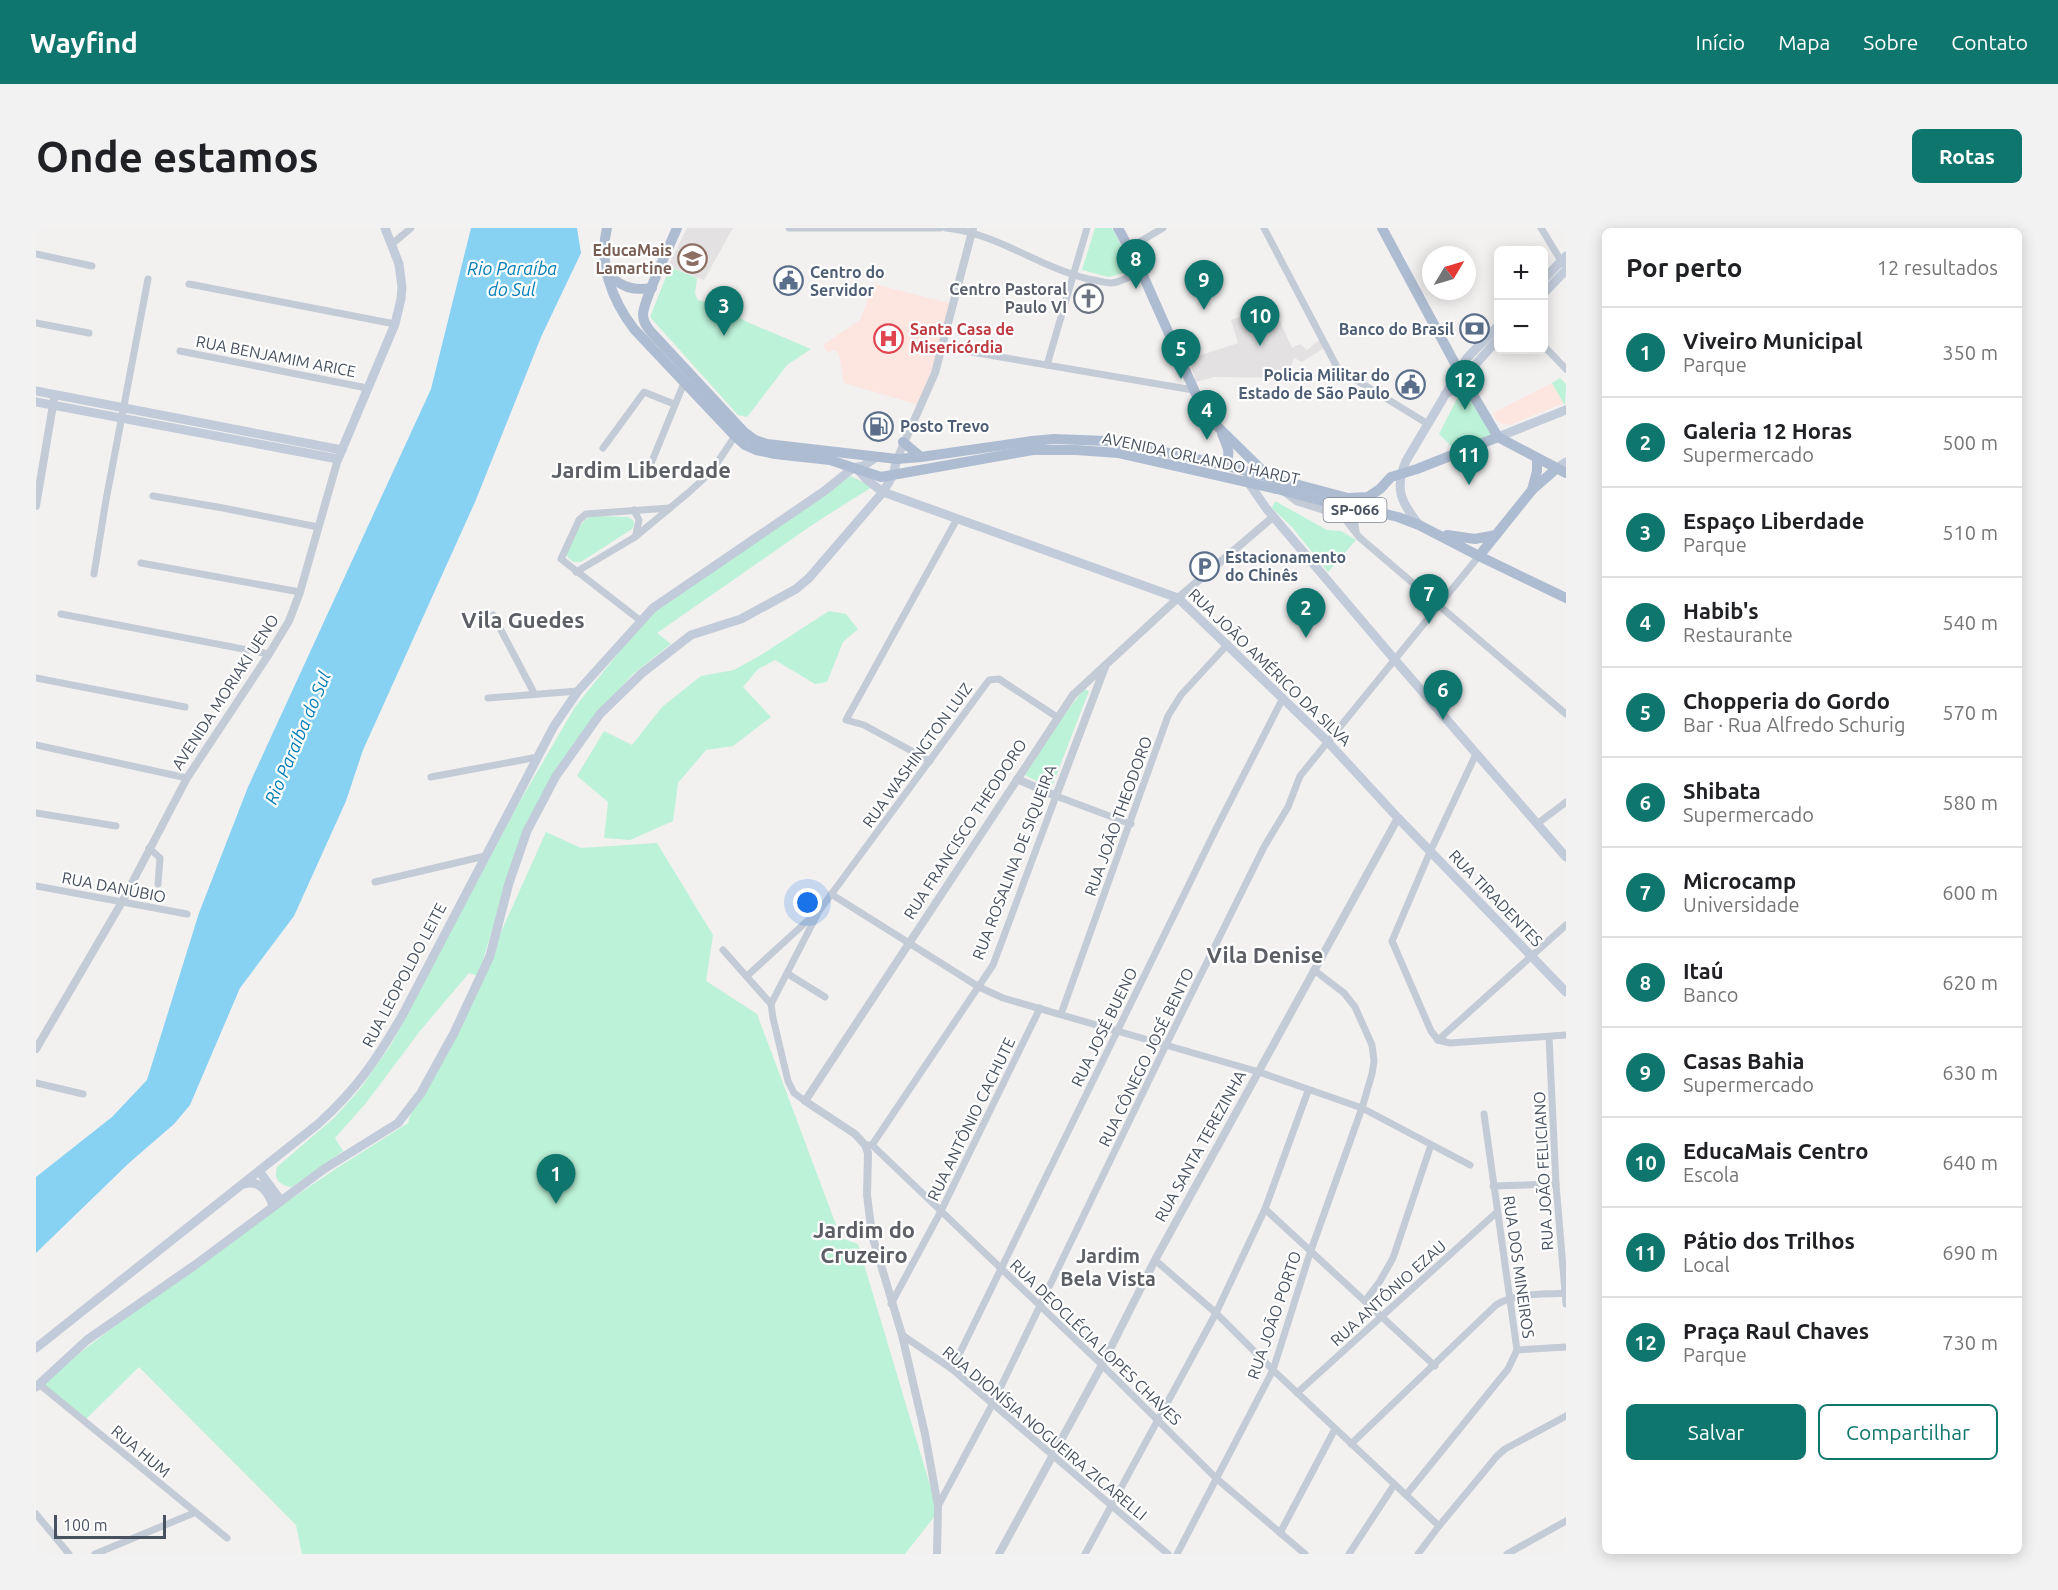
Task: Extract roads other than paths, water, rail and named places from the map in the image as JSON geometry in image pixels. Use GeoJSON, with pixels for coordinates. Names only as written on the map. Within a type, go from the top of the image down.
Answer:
{"type":"FeatureCollection","features":[{"type":"Feature","properties":{"kind":"main road","name":"AVENIDA MORIAKI UENO"},"geometry":{"type":"LineString","coordinates":[[340,454],[395,324],[402,287],[399,264],[385,228]]}},
{"type":"Feature","properties":{"kind":"main road","name":"AVENIDA ORLANDO HARDT"},"geometry":{"type":"LineString","coordinates":[[607,228],[604,254],[607,274],[624,316],[735,436],[745,445],[756,450],[830,460],[881,477],[1034,450],[1119,453],[1278,489],[1356,510],[1387,514],[1432,531]]}},
{"type":"Feature","properties":{"kind":"main road"},"geometry":{"type":"LineString","coordinates":[[607,274],[631,289],[652,288],[676,228]]}},
{"type":"Feature","properties":{"kind":"main road"},"geometry":{"type":"LineString","coordinates":[[1118,228],[1141,271],[1193,390],[1228,447],[1228,461],[1223,465]]}},
{"type":"Feature","properties":{"kind":"main road"},"geometry":{"type":"LineString","coordinates":[[1382,228],[1498,437],[1537,458],[1563,468]]}},
{"type":"Feature","properties":{"kind":"main road"},"geometry":{"type":"LineString","coordinates":[[1548,276],[1565,264]]}},
{"type":"Feature","properties":{"kind":"main road"},"geometry":{"type":"LineString","coordinates":[[1548,287],[1565,264]]}},
{"type":"Feature","properties":{"kind":"main road","name":"AVENIDA ORLANDO HARDT"},"geometry":{"type":"LineString","coordinates":[[652,288],[643,317],[651,332],[730,418],[755,440],[767,444],[897,459],[1032,441],[1076,440],[1136,446],[1360,499],[1374,494],[1391,477],[1401,474]]}},
{"type":"Feature","properties":{"kind":"main road"},"geometry":{"type":"LineString","coordinates":[[1445,394],[1464,378],[1467,358],[1494,330]]}},
{"type":"Feature","properties":{"kind":"main road"},"geometry":{"type":"LineString","coordinates":[[1419,525],[1402,500],[1399,487],[1401,474],[1445,394],[1464,378],[1494,344]]}},
{"type":"Feature","properties":{"kind":"main road"},"geometry":{"type":"LineString","coordinates":[[36,391],[340,454]]}},
{"type":"Feature","properties":{"kind":"main road"},"geometry":{"type":"LineString","coordinates":[[36,402],[121,419],[340,454]]}},
{"type":"Feature","properties":{"kind":"main road"},"geometry":{"type":"LineString","coordinates":[[1401,474],[1566,410]]}},
{"type":"Feature","properties":{"kind":"main road"},"geometry":{"type":"LineString","coordinates":[[1217,426],[1269,477],[1278,489]]}},
{"type":"Feature","properties":{"kind":"main road"},"geometry":{"type":"LineString","coordinates":[[903,442],[921,457]]}},
{"type":"Feature","properties":{"kind":"main road","name":"RUA LEOPOLDO LEITE"},"geometry":{"type":"LineString","coordinates":[[36,1348],[339,1105],[377,1059],[403,1014],[554,726],[578,692],[641,621],[666,598],[875,458]]}},
{"type":"Feature","properties":{"kind":"main road"},"geometry":{"type":"LineString","coordinates":[[1532,490],[1537,471],[1537,458]]}},
{"type":"Feature","properties":{"kind":"main road"},"geometry":{"type":"LineString","coordinates":[[37,1386],[87,1340],[195,1265],[345,1155],[398,1123],[413,1106],[454,1033],[484,972],[527,831],[556,776],[600,714],[641,674],[691,635],[741,619],[796,589],[819,568],[883,492],[893,475],[897,459]]}},
{"type":"Feature","properties":{"kind":"main road"},"geometry":{"type":"LineString","coordinates":[[1479,556],[1532,490],[1563,468]]}},
{"type":"Feature","properties":{"kind":"main road"},"geometry":{"type":"LineString","coordinates":[[1240,469],[1273,517],[1566,857]]}},
{"type":"Feature","properties":{"kind":"main road","name":"RUA JOÃO AMÉRICO DA SILVA"},"geometry":{"type":"LineString","coordinates":[[856,470],[883,492],[1178,598],[1327,741],[1430,852]]}},
{"type":"Feature","properties":{"kind":"main road"},"geometry":{"type":"LineString","coordinates":[[1432,531],[1475,539],[1497,535]]}},
{"type":"Feature","properties":{"kind":"main road","name":"SP-066"},"geometry":{"type":"LineString","coordinates":[[1432,531],[1566,598]]}},
{"type":"Feature","properties":{"kind":"main road","name":"RUA TIRADENTES"},"geometry":{"type":"LineString","coordinates":[[1430,852],[1566,992]]}},
{"type":"Feature","properties":{"kind":"main road"},"geometry":{"type":"LineString","coordinates":[[257,1172],[277,1204]]}},
{"type":"Feature","properties":{"kind":"main road"},"geometry":{"type":"LineString","coordinates":[[257,1172],[259,1184],[277,1204]]}},
{"type":"Feature","properties":{"kind":"main road"},"geometry":{"type":"LineString","coordinates":[[242,1184],[250,1182],[259,1184]]}},
{"type":"Feature","properties":{"kind":"street"},"geometry":{"type":"LineString","coordinates":[[392,244],[411,228]]}},
{"type":"Feature","properties":{"kind":"street"},"geometry":{"type":"LineString","coordinates":[[791,228],[940,228]]}},
{"type":"Feature","properties":{"kind":"street"},"geometry":{"type":"LineString","coordinates":[[946,228],[973,230],[1073,275],[1108,283],[1119,282],[1141,271]]}},
{"type":"Feature","properties":{"kind":"street"},"geometry":{"type":"LineString","coordinates":[[1047,365],[1087,228]]}},
{"type":"Feature","properties":{"kind":"street"},"geometry":{"type":"LineString","coordinates":[[1129,248],[1163,228]]}},
{"type":"Feature","properties":{"kind":"street"},"geometry":{"type":"LineString","coordinates":[[1264,228],[1338,369],[1428,424]]}},
{"type":"Feature","properties":{"kind":"street"},"geometry":{"type":"LineString","coordinates":[[1541,228],[1565,264]]}},
{"type":"Feature","properties":{"kind":"street"},"geometry":{"type":"LineString","coordinates":[[897,459],[935,374],[973,230]]}},
{"type":"Feature","properties":{"kind":"street"},"geometry":{"type":"LineString","coordinates":[[36,254],[92,266]]}},
{"type":"Feature","properties":{"kind":"street"},"geometry":{"type":"LineString","coordinates":[[94,574],[148,279]]}},
{"type":"Feature","properties":{"kind":"street"},"geometry":{"type":"LineString","coordinates":[[189,284],[395,324]]}},
{"type":"Feature","properties":{"kind":"street"},"geometry":{"type":"LineString","coordinates":[[36,322],[89,333]]}},
{"type":"Feature","properties":{"kind":"street"},"geometry":{"type":"LineString","coordinates":[[942,347],[1193,390]]}},
{"type":"Feature","properties":{"kind":"street"},"geometry":{"type":"LineString","coordinates":[[1548,350],[1566,369]]}},
{"type":"Feature","properties":{"kind":"street","name":"RUA BENJAMIM ARICE"},"geometry":{"type":"LineString","coordinates":[[180,351],[367,387]]}},
{"type":"Feature","properties":{"kind":"street"},"geometry":{"type":"LineString","coordinates":[[650,466],[684,383]]}},
{"type":"Feature","properties":{"kind":"street"},"geometry":{"type":"LineString","coordinates":[[603,448],[644,392],[674,404]]}},
{"type":"Feature","properties":{"kind":"street"},"geometry":{"type":"LineString","coordinates":[[36,506],[55,396]]}},
{"type":"Feature","properties":{"kind":"street"},"geometry":{"type":"LineString","coordinates":[[576,572],[635,537],[670,508],[711,472],[735,436]]}},
{"type":"Feature","properties":{"kind":"street","name":"AVENIDA MORIAKI UENO"},"geometry":{"type":"LineString","coordinates":[[36,1049],[40,1036],[122,902],[187,778],[289,621],[300,592],[340,454]]}},
{"type":"Feature","properties":{"kind":"street"},"geometry":{"type":"LineString","coordinates":[[1278,489],[1297,502],[1345,519],[1359,537],[1566,714]]}},
{"type":"Feature","properties":{"kind":"street"},"geometry":{"type":"LineString","coordinates":[[153,496],[318,527]]}},
{"type":"Feature","properties":{"kind":"street"},"geometry":{"type":"LineString","coordinates":[[641,621],[561,559],[579,520],[586,514],[670,508]]}},
{"type":"Feature","properties":{"kind":"street"},"geometry":{"type":"LineString","coordinates":[[634,510],[639,520],[639,528],[635,537]]}},
{"type":"Feature","properties":{"kind":"street"},"geometry":{"type":"LineString","coordinates":[[1356,510],[1355,528],[1359,537]]}},
{"type":"Feature","properties":{"kind":"street","name":"RUA FRANCISCO THEODORO"},"geometry":{"type":"LineString","coordinates":[[805,1101],[1073,695],[1178,598],[1273,517]]}},
{"type":"Feature","properties":{"kind":"street"},"geometry":{"type":"LineString","coordinates":[[930,761],[864,725],[846,720],[957,519]]}},
{"type":"Feature","properties":{"kind":"street","name":"RUA CÔNEGO JOSÉ BENTO"},"geometry":{"type":"LineString","coordinates":[[938,1506],[993,1403],[1264,847],[1288,807],[1300,776],[1479,556]]}},
{"type":"Feature","properties":{"kind":"street"},"geometry":{"type":"LineString","coordinates":[[141,563],[300,592]]}},
{"type":"Feature","properties":{"kind":"street"},"geometry":{"type":"LineString","coordinates":[[61,614],[269,654]]}},
{"type":"Feature","properties":{"kind":"street"},"geometry":{"type":"LineString","coordinates":[[493,615],[534,693]]}},
{"type":"Feature","properties":{"kind":"street","name":"RUA JOÃO THEODORO"},"geometry":{"type":"LineString","coordinates":[[1061,1014],[1173,705],[1228,644]]}},
{"type":"Feature","properties":{"kind":"street","name":"RUA ROSALINA DE SIQUEIRA"},"geometry":{"type":"LineString","coordinates":[[868,1145],[979,987],[999,951],[1106,663]]}},
{"type":"Feature","properties":{"kind":"street"},"geometry":{"type":"LineString","coordinates":[[36,678],[185,707]]}},
{"type":"Feature","properties":{"kind":"street","name":"RUA WASHINGTON LUIZ"},"geometry":{"type":"LineString","coordinates":[[771,1004],[819,911],[986,683],[992,678],[999,679],[1057,717]]}},
{"type":"Feature","properties":{"kind":"street"},"geometry":{"type":"LineString","coordinates":[[488,698],[534,693],[578,692]]}},
{"type":"Feature","properties":{"kind":"street","name":"RUA JOSÉ BUENO"},"geometry":{"type":"LineString","coordinates":[[951,1369],[1116,1031],[1283,698]]}},
{"type":"Feature","properties":{"kind":"street"},"geometry":{"type":"LineString","coordinates":[[36,745],[187,778]]}},
{"type":"Feature","properties":{"kind":"street"},"geometry":{"type":"LineString","coordinates":[[1476,754],[1430,852],[1392,943],[1431,1031],[1438,1040],[1450,1043],[1566,1035]]}},
{"type":"Feature","properties":{"kind":"street"},"geometry":{"type":"LineString","coordinates":[[431,777],[538,757]]}},
{"type":"Feature","properties":{"kind":"street"},"geometry":{"type":"LineString","coordinates":[[1017,779],[1131,824]]}},
{"type":"Feature","properties":{"kind":"street"},"geometry":{"type":"LineString","coordinates":[[1537,824],[1566,802]]}},
{"type":"Feature","properties":{"kind":"street"},"geometry":{"type":"LineString","coordinates":[[36,813],[116,826]]}},
{"type":"Feature","properties":{"kind":"street","name":"RUA SANTA TEREZINHA"},"geometry":{"type":"LineString","coordinates":[[999,1554],[1102,1365],[1155,1260],[1398,819]]}},
{"type":"Feature","properties":{"kind":"street"},"geometry":{"type":"LineString","coordinates":[[149,848],[160,858],[158,884]]}},
{"type":"Feature","properties":{"kind":"street"},"geometry":{"type":"LineString","coordinates":[[375,882],[485,856]]}},
{"type":"Feature","properties":{"kind":"street","name":"RUA DANÚBIO"},"geometry":{"type":"LineString","coordinates":[[36,886],[188,914]]}},
{"type":"Feature","properties":{"kind":"street"},"geometry":{"type":"LineString","coordinates":[[831,894],[979,987],[1002,998],[1258,1072],[1362,1108],[1470,1165]]}},
{"type":"Feature","properties":{"kind":"street","name":"RUA WASHINGTON LUIZ"},"geometry":{"type":"LineString","coordinates":[[747,976],[819,911]]}},
{"type":"Feature","properties":{"kind":"street"},"geometry":{"type":"LineString","coordinates":[[1438,1040],[1566,925]]}},
{"type":"Feature","properties":{"kind":"street"},"geometry":{"type":"LineString","coordinates":[[723,950],[771,1004],[772,1018],[788,1081],[794,1093],[868,1145],[867,1195],[872,1235],[902,1335],[926,1434],[938,1506],[937,1554]]}},
{"type":"Feature","properties":{"kind":"street","name":"RUA JOÃO PORTO"},"geometry":{"type":"LineString","coordinates":[[1177,1554],[1273,1370],[1311,1252],[1362,1108],[1374,1061],[1372,1045],[1350,999],[1314,970]]}},
{"type":"Feature","properties":{"kind":"street"},"geometry":{"type":"LineString","coordinates":[[788,974],[825,997]]}},
{"type":"Feature","properties":{"kind":"street","name":"RUA ANTÔNIO CACHUTE"},"geometry":{"type":"LineString","coordinates":[[891,1304],[941,1211],[1040,1008]]}},
{"type":"Feature","properties":{"kind":"street","name":"RUA JOÃO FELICIANO"},"geometry":{"type":"LineString","coordinates":[[1549,1037],[1556,1184],[1566,1304]]}},
{"type":"Feature","properties":{"kind":"street"},"geometry":{"type":"LineString","coordinates":[[36,1083],[83,1094]]}},
{"type":"Feature","properties":{"kind":"street"},"geometry":{"type":"LineString","coordinates":[[1085,1554],[1216,1313],[1265,1209],[1308,1090]]}},
{"type":"Feature","properties":{"kind":"street","name":"RUA DOS MINEIROS"},"geometry":{"type":"LineString","coordinates":[[1406,1495],[1508,1369],[1517,1350],[1484,1114]]}},
{"type":"Feature","properties":{"kind":"street","name":"RUA DEOCLÉCIA LOPES CHAVES"},"geometry":{"type":"LineString","coordinates":[[868,1145],[941,1211],[1102,1365],[1217,1479],[1305,1554]]}},
{"type":"Feature","properties":{"kind":"street"},"geometry":{"type":"LineString","coordinates":[[1365,1301],[1393,1258],[1431,1145]]}},
{"type":"Feature","properties":{"kind":"street"},"geometry":{"type":"LineString","coordinates":[[1493,1186],[1556,1184]]}},
{"type":"Feature","properties":{"kind":"street"},"geometry":{"type":"LineString","coordinates":[[1265,1209],[1435,1366]]}},
{"type":"Feature","properties":{"kind":"street","name":"RUA ANTÔNIO EZAU"},"geometry":{"type":"LineString","coordinates":[[1297,1393],[1497,1212]]}},
{"type":"Feature","properties":{"kind":"street"},"geometry":{"type":"LineString","coordinates":[[1155,1260],[1216,1313],[1438,1526]]}},
{"type":"Feature","properties":{"kind":"street"},"geometry":{"type":"LineString","coordinates":[[1351,1444],[1435,1366],[1496,1305],[1510,1299],[1565,1293]]}},
{"type":"Feature","properties":{"kind":"street","name":"RUA DIONÍSIA NOGUEIRA ZICARELLI"},"geometry":{"type":"LineString","coordinates":[[902,1335],[951,1369],[993,1403],[1168,1554]]}},
{"type":"Feature","properties":{"kind":"street"},"geometry":{"type":"LineString","coordinates":[[1517,1350],[1566,1347]]}},
{"type":"Feature","properties":{"kind":"street","name":"RUA HUM"},"geometry":{"type":"LineString","coordinates":[[37,1386],[227,1538]]}},
{"type":"Feature","properties":{"kind":"street"},"geometry":{"type":"LineString","coordinates":[[1418,1554],[1438,1526],[1497,1456],[1505,1449],[1566,1416]]}},
{"type":"Feature","properties":{"kind":"street"},"geometry":{"type":"LineString","coordinates":[[1280,1533],[1335,1429]]}},
{"type":"Feature","properties":{"kind":"street"},"geometry":{"type":"LineString","coordinates":[[1349,1554],[1394,1485]]}},
{"type":"Feature","properties":{"kind":"street"},"geometry":{"type":"LineString","coordinates":[[95,1554],[194,1513]]}},
{"type":"Feature","properties":{"kind":"street"},"geometry":{"type":"LineString","coordinates":[[36,1514],[69,1554]]}},
{"type":"Feature","properties":{"kind":"street"},"geometry":{"type":"LineString","coordinates":[[1507,1554],[1566,1521]]}},
{"type":"Feature","properties":{"kind":"water","name":"Rio Paraíba do Sul"},"geometry":{"type":"Polygon","coordinates":[[[471,228],[577,228],[581,253],[541,337],[475,502],[363,750],[346,801],[294,916],[240,988],[190,1105],[174,1124],[129,1163],[36,1253],[36,1177],[112,1117],[147,1080],[199,913],[248,787],[431,389],[471,228]]]}},
{"type":"Feature","properties":{"kind":"place","name":"EducaMais Lamartine"},"geometry":{"type":"Point","coordinates":[693,259]}},
{"type":"Feature","properties":{"kind":"place","name":"Centro do Servidor"},"geometry":{"type":"Point","coordinates":[789,281]}},
{"type":"Feature","properties":{"kind":"place","name":"Itaú"},"geometry":{"type":"Point","coordinates":[1136,289]}},
{"type":"Feature","properties":{"kind":"place","name":"Centro Pastoral Paulo VI"},"geometry":{"type":"Point","coordinates":[1088,298]}},
{"type":"Feature","properties":{"kind":"place","name":"Casas Bahia"},"geometry":{"type":"Point","coordinates":[1204,310]}},
{"type":"Feature","properties":{"kind":"place","name":"Banco do Brasil"},"geometry":{"type":"Point","coordinates":[1475,329]}},
{"type":"Feature","properties":{"kind":"place","name":"Espaço Liberdade"},"geometry":{"type":"Point","coordinates":[724,336]}},
{"type":"Feature","properties":{"kind":"place","name":"Santa Casa de Misericórdia"},"geometry":{"type":"Point","coordinates":[889,338]}},
{"type":"Feature","properties":{"kind":"place","name":"EducaMais Centro"},"geometry":{"type":"Point","coordinates":[1260,346]}},
{"type":"Feature","properties":{"kind":"place","name":"Chopperia do Gordo"},"geometry":{"type":"Point","coordinates":[1181,379]}},
{"type":"Feature","properties":{"kind":"place","name":"Policia Militar do Estado de São Paulo"},"geometry":{"type":"Point","coordinates":[1411,384]}},
{"type":"Feature","properties":{"kind":"place","name":"Praça Raul Chaves"},"geometry":{"type":"Point","coordinates":[1465,410]}},
{"type":"Feature","properties":{"kind":"place","name":"Posto Trevo"},"geometry":{"type":"Point","coordinates":[879,426]}},
{"type":"Feature","properties":{"kind":"place","name":"Habib's"},"geometry":{"type":"Point","coordinates":[1207,440]}},
{"type":"Feature","properties":{"kind":"place","name":"Pátio dos Trilhos"},"geometry":{"type":"Point","coordinates":[1469,485]}},
{"type":"Feature","properties":{"kind":"place","name":"Estacionamento do Chinês"},"geometry":{"type":"Point","coordinates":[1204,566]}},
{"type":"Feature","properties":{"kind":"place","name":"Microcamp"},"geometry":{"type":"Point","coordinates":[1429,624]}},
{"type":"Feature","properties":{"kind":"place","name":"Galeria 12 Horas"},"geometry":{"type":"Point","coordinates":[1306,638]}},
{"type":"Feature","properties":{"kind":"place","name":"Shibata"},"geometry":{"type":"Point","coordinates":[1443,720]}},
{"type":"Feature","properties":{"kind":"place","name":"Viveiro Municipal"},"geometry":{"type":"Point","coordinates":[556,1204]}},
{"type":"Feature","properties":{"kind":"district","name":"Jardim Liberdade"},"geometry":{"type":"Point","coordinates":[641,470]}},
{"type":"Feature","properties":{"kind":"district","name":"Vila Guedes"},"geometry":{"type":"Point","coordinates":[523,620]}},
{"type":"Feature","properties":{"kind":"district","name":"Vila Denise"},"geometry":{"type":"Point","coordinates":[1265,955]}},
{"type":"Feature","properties":{"kind":"district","name":"Jardim do Cruzeiro"},"geometry":{"type":"Point","coordinates":[864,1242]}},
{"type":"Feature","properties":{"kind":"district","name":"Jardim Bela Vista"},"geometry":{"type":"Point","coordinates":[1108,1268]}}]}
